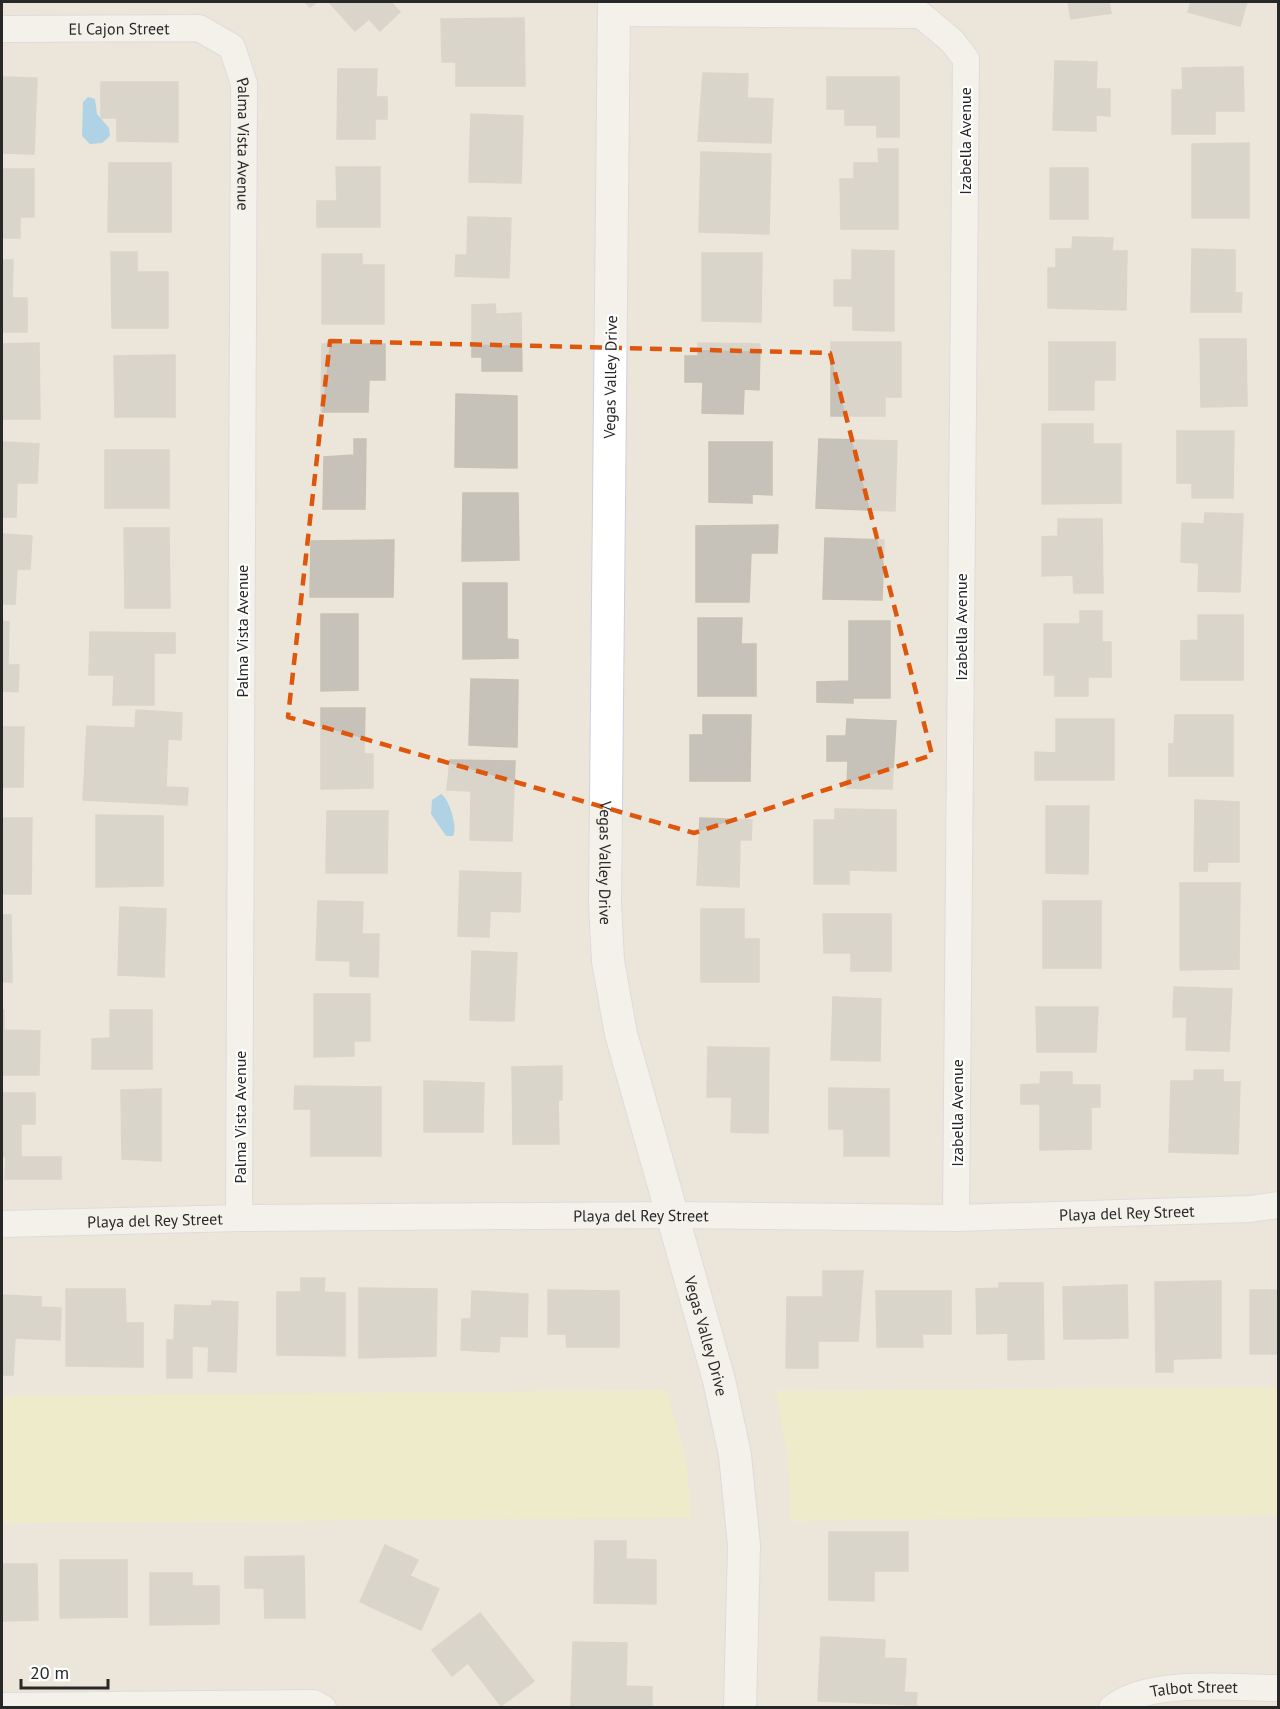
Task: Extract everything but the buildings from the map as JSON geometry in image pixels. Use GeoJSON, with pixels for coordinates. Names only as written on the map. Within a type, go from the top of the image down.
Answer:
{"type":"FeatureCollection","features":[{"type":"Feature","properties":{"kind":"street","name":"Izabella Avenue"},"geometry":{"type":"LineString","coordinates":[[614,7],[921,15],[952,41],[966,59],[956,1218]]}},
{"type":"Feature","properties":{"kind":"street","name":"Vegas Valley Drive"},"geometry":{"type":"LineString","coordinates":[[614,7],[606,926],[608,961],[621,1034],[719,1380],[735,1455],[744,1545],[740,1707]]}},
{"type":"Feature","properties":{"kind":"street","name":"El Cajon Street"},"geometry":{"type":"LineString","coordinates":[[2,29],[200,28],[232,47]]}},
{"type":"Feature","properties":{"kind":"street","name":"Palma Vista Avenue"},"geometry":{"type":"LineString","coordinates":[[232,47],[244,84],[239,1218]]}},
{"type":"Feature","properties":{"kind":"street","name":"Playa del Rey Street"},"geometry":{"type":"LineString","coordinates":[[2,1224],[239,1218],[672,1215],[956,1218],[1250,1209],[1278,1205]]}},
{"type":"Feature","properties":{"kind":"street","name":"Talbot Street"},"geometry":{"type":"LineString","coordinates":[[1112,1707],[1133,1695],[1158,1689],[1278,1688]]}},
{"type":"Feature","properties":{"kind":"street"},"geometry":{"type":"LineString","coordinates":[[2,1706],[314,1703],[323,1707]]}},
{"type":"Feature","properties":{"kind":"highlighted area"},"geometry":{"type":"Polygon","coordinates":[[[330,341],[830,353],[932,755],[694,833],[288,717],[330,341]]]}},
{"type":"Feature","properties":{"kind":"sand"},"geometry":{"type":"Polygon","coordinates":[[[1278,1387],[1278,1515],[791,1521],[788,1461],[776,1391],[1278,1387]]]}},
{"type":"Feature","properties":{"kind":"sand"},"geometry":{"type":"Polygon","coordinates":[[[667,1390],[687,1465],[691,1518],[2,1523],[2,1396],[667,1390]]]}},
{"type":"Feature","properties":{"kind":"water"},"geometry":{"type":"Polygon","coordinates":[[[88,97],[95,99],[97,114],[109,128],[110,136],[102,143],[90,144],[82,136],[83,102],[88,97]]]}},
{"type":"Feature","properties":{"kind":"water"},"geometry":{"type":"Polygon","coordinates":[[[441,794],[447,801],[452,814],[453,836],[446,836],[431,814],[432,800],[441,794]]]}}]}
